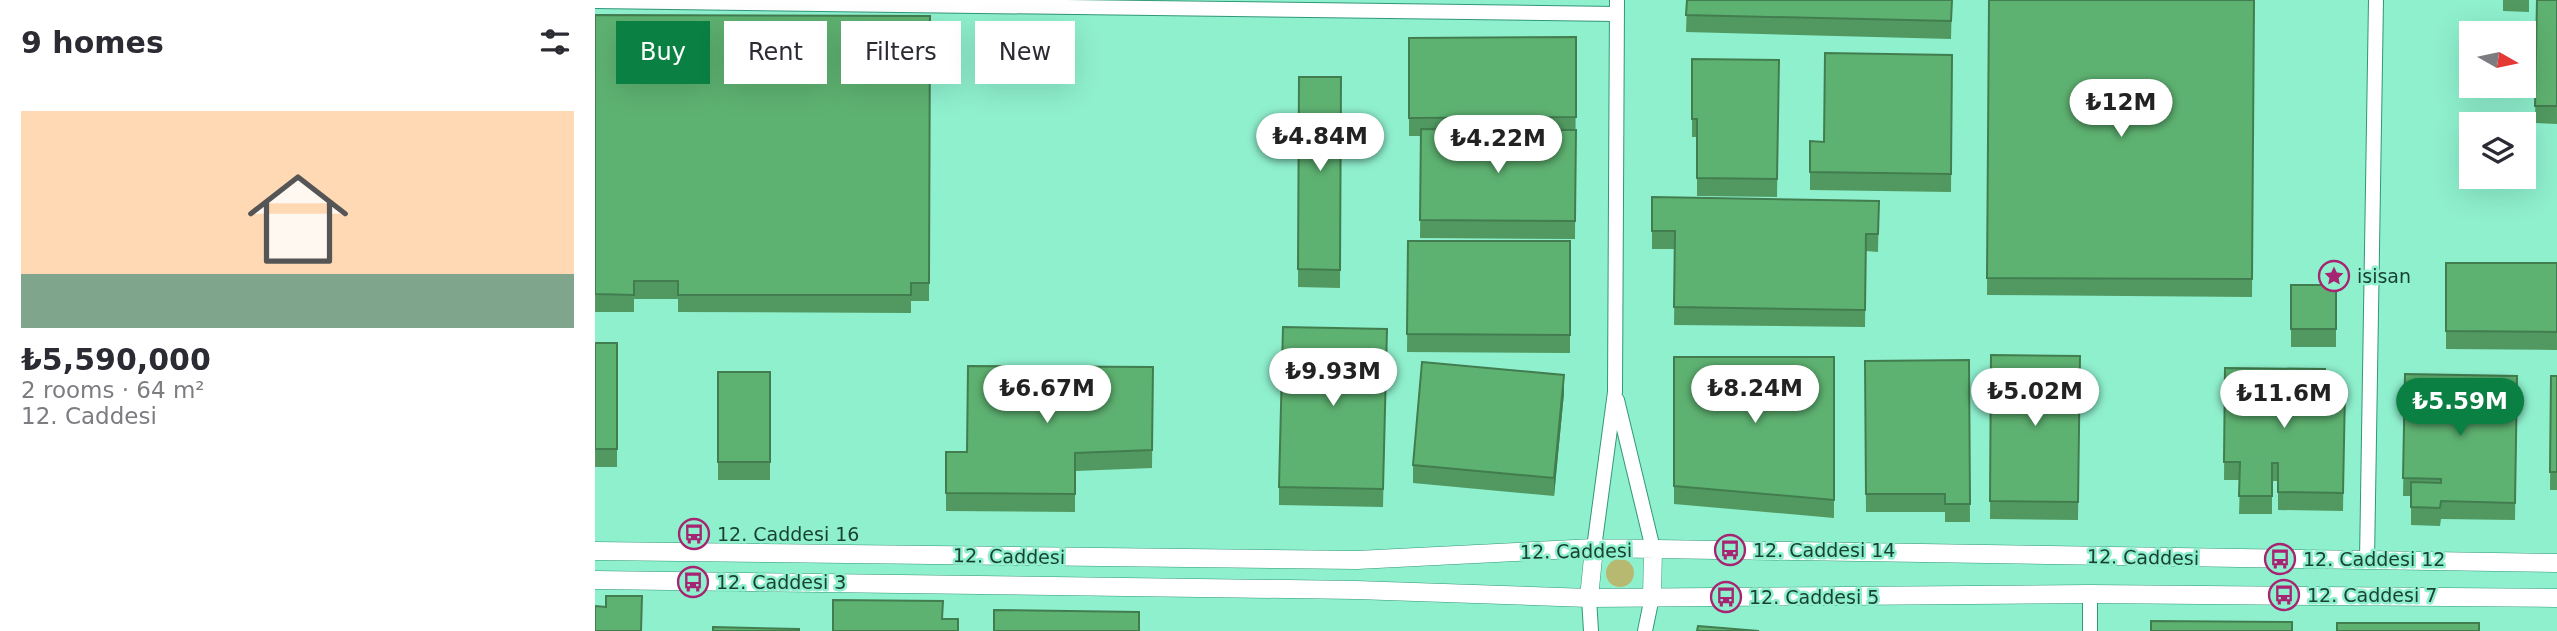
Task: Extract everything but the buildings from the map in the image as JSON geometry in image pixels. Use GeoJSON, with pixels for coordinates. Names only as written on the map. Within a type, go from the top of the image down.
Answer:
{"type":"FeatureCollection","features":[{"type":"Feature","properties":{"kind":"street"},"geometry":{"type":"LineString","coordinates":[[2367,561],[2376,0]]}},
{"type":"Feature","properties":{"kind":"street"},"geometry":{"type":"LineString","coordinates":[[595,1],[1617,7],[1615,392],[1594,548],[1589,598],[1591,631]]}},
{"type":"Feature","properties":{"kind":"street"},"geometry":{"type":"LineString","coordinates":[[1615,392],[1653,549],[1652,597],[1646,631]]}},
{"type":"Feature","properties":{"kind":"street","name":"12. Caddesi"},"geometry":{"type":"LineString","coordinates":[[595,551],[1357,560],[1594,548],[2557,563]]}},
{"type":"Feature","properties":{"kind":"street","name":"12. Caddesi"},"geometry":{"type":"LineString","coordinates":[[595,580],[1356,590],[1589,598],[2090,594],[2557,597]]}},
{"type":"Feature","properties":{"kind":"street"},"geometry":{"type":"LineString","coordinates":[[2090,594],[2090,631]]}},
{"type":"Feature","properties":{"kind":"green space"},"geometry":{"type":"Polygon","coordinates":[[[1620,559],[1630,563],[1634,573],[1630,583],[1620,587],[1610,583],[1606,573],[1610,563],[1620,559]]]}},
{"type":"Feature","properties":{"kind":"place","name":"isisan"},"geometry":{"type":"Point","coordinates":[2334,276]}},
{"type":"Feature","properties":{"kind":"place","name":"12. Caddesi 16"},"geometry":{"type":"Point","coordinates":[694,534]}},
{"type":"Feature","properties":{"kind":"place","name":"12. Caddesi 14"},"geometry":{"type":"Point","coordinates":[1730,550]}},
{"type":"Feature","properties":{"kind":"place","name":"12. Caddesi 12"},"geometry":{"type":"Point","coordinates":[2280,559]}},
{"type":"Feature","properties":{"kind":"place","name":"12. Caddesi 3"},"geometry":{"type":"Point","coordinates":[693,582]}},
{"type":"Feature","properties":{"kind":"place","name":"12. Caddesi 7"},"geometry":{"type":"Point","coordinates":[2284,595]}},
{"type":"Feature","properties":{"kind":"place","name":"12. Caddesi 5"},"geometry":{"type":"Point","coordinates":[1726,597]}}]}
